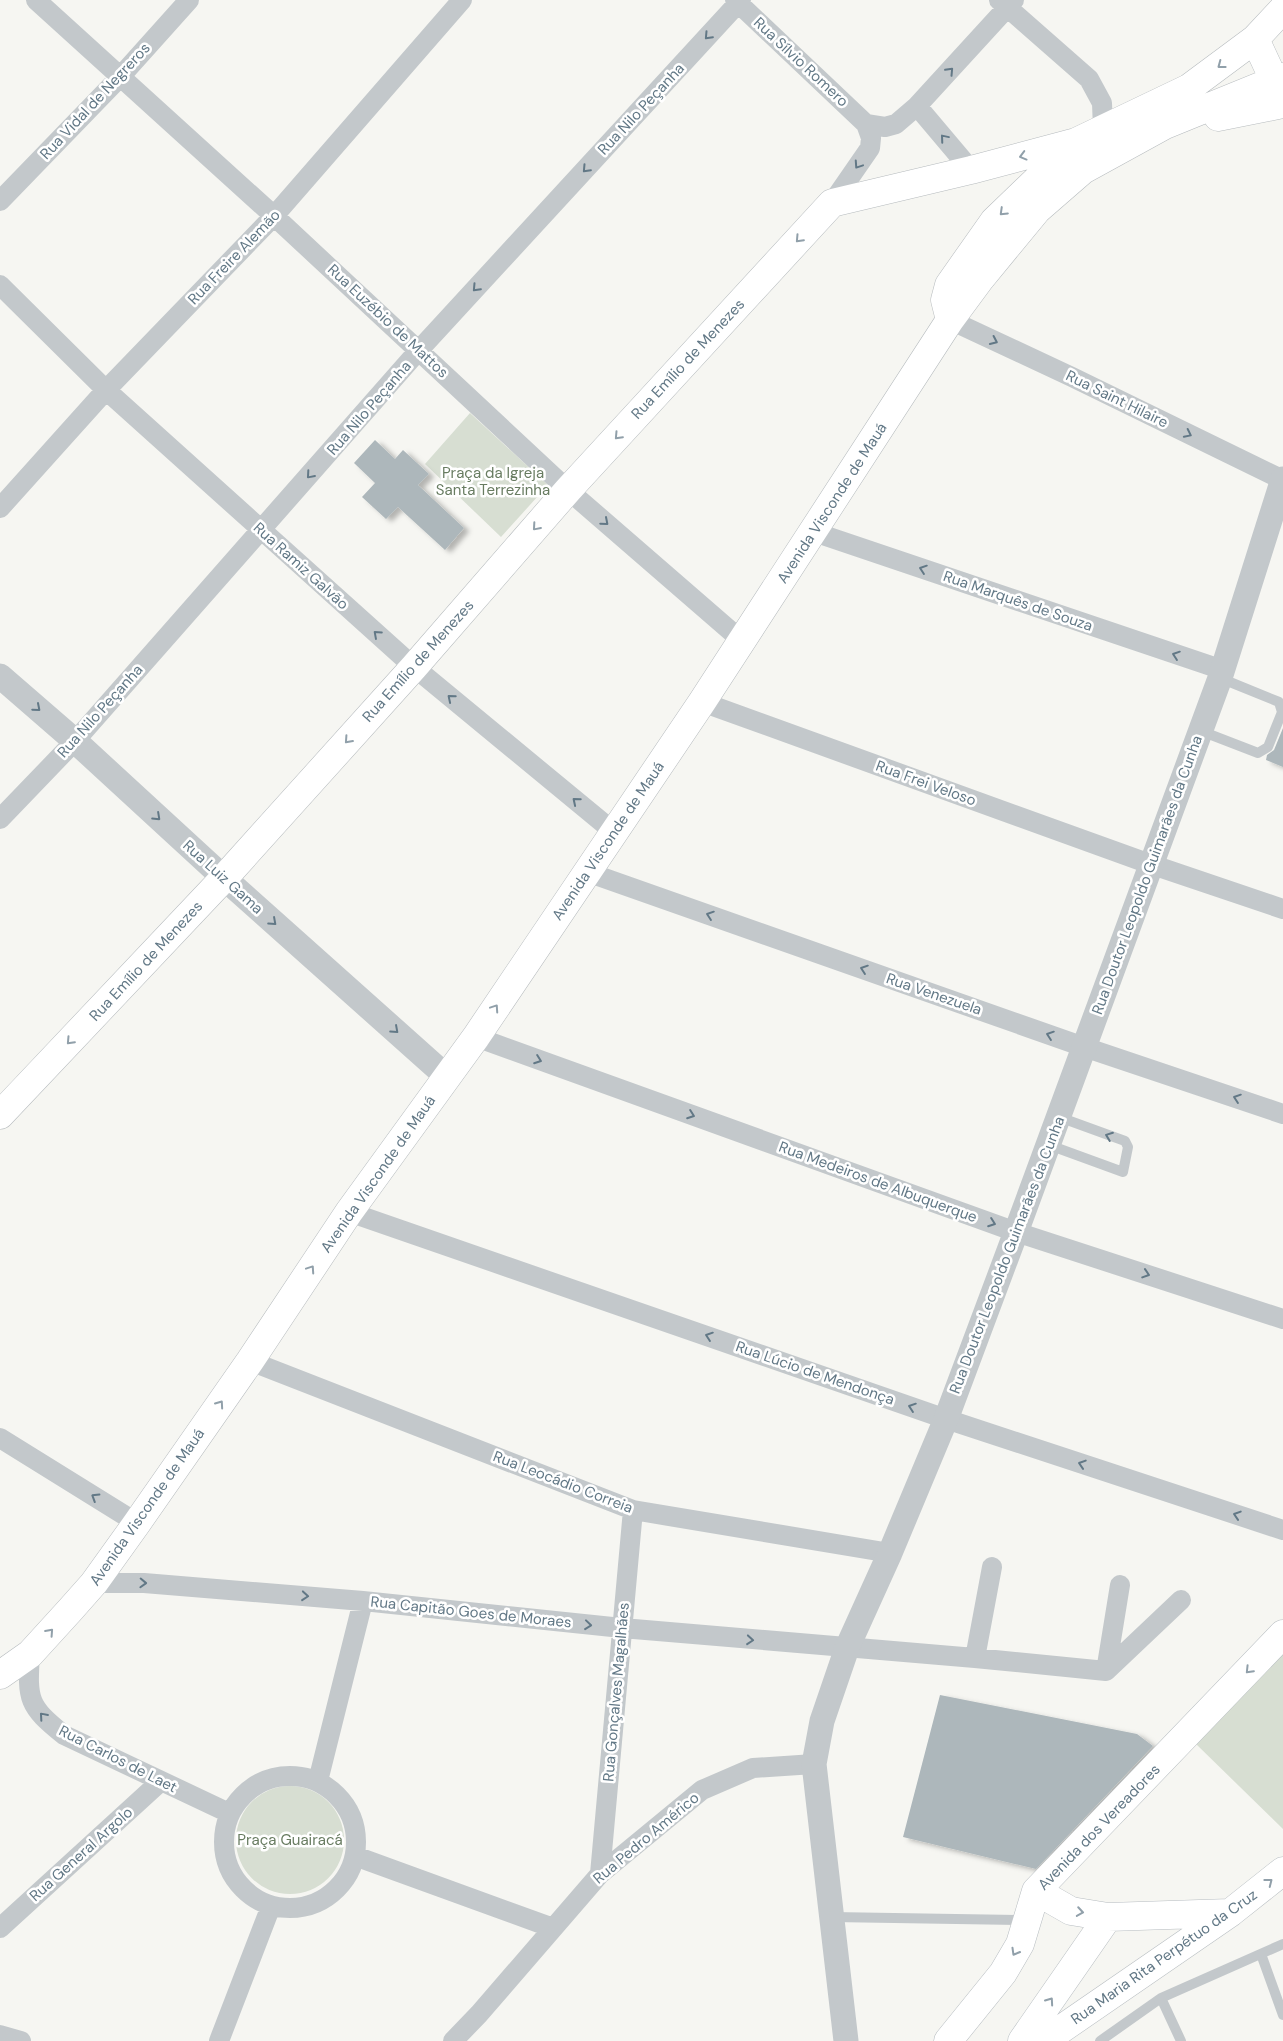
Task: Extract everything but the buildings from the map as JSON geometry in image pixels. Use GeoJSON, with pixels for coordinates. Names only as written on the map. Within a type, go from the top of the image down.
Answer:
{"type":"FeatureCollection","features":[{"type":"Feature","properties":{"kind":"main road"},"geometry":{"type":"LineString","coordinates":[[832,203],[971,170],[1076,142],[1190,88],[1255,39],[1283,9]]}},
{"type":"Feature","properties":{"kind":"main road"},"geometry":{"type":"LineString","coordinates":[[1255,39],[1281,88]]}},
{"type":"Feature","properties":{"kind":"main road","name":"Avenida Visconde de Mauá"},"geometry":{"type":"LineString","coordinates":[[0,1675],[30,1654],[94,1583],[250,1361],[349,1212],[476,1037],[702,702],[950,320],[981,278],[1038,210],[1084,170],[1165,125],[1281,88]]}},
{"type":"Feature","properties":{"kind":"main road"},"geometry":{"type":"LineString","coordinates":[[950,320],[945,300],[949,285],[994,221],[1076,142]]}},
{"type":"Feature","properties":{"kind":"main road","name":"Rua Emílio de Menezes"},"geometry":{"type":"LineString","coordinates":[[0,1115],[224,878],[414,667],[568,490],[832,203]]}},
{"type":"Feature","properties":{"kind":"main road","name":"Avenida dos Vereadores"},"geometry":{"type":"LineString","coordinates":[[949,2041],[1003,1973],[1020,1944],[1036,1891],[1283,1634]]}},
{"type":"Feature","properties":{"kind":"main road","name":"Rua Maria Rita Perpétuo da Cruz"},"geometry":{"type":"LineString","coordinates":[[1044,2041],[1230,1913],[1283,1871]]}},
{"type":"Feature","properties":{"kind":"main road"},"geometry":{"type":"LineString","coordinates":[[1036,1891],[1071,1910],[1108,1917],[1230,1913]]}},
{"type":"Feature","properties":{"kind":"main road"},"geometry":{"type":"LineString","coordinates":[[1022,2041],[1108,1917]]}},
{"type":"Feature","properties":{"kind":"street","name":"Rua Euzébio de Mattos"},"geometry":{"type":"LineString","coordinates":[[36,0],[274,216],[568,490],[741,640]]}},
{"type":"Feature","properties":{"kind":"street","name":"Rua Vidal de Negreros"},"geometry":{"type":"LineString","coordinates":[[0,200],[120,77],[189,0]]}},
{"type":"Feature","properties":{"kind":"street","name":"Rua Freire Alemão"},"geometry":{"type":"LineString","coordinates":[[0,508],[106,390],[274,216],[462,0]]}},
{"type":"Feature","properties":{"kind":"street","name":"Rua Sílvio Romero"},"geometry":{"type":"LineString","coordinates":[[738,1],[866,124]]}},
{"type":"Feature","properties":{"kind":"street","name":"Rua Nilo Peçanha"},"geometry":{"type":"LineString","coordinates":[[0,819],[75,740],[419,350],[738,1]]}},
{"type":"Feature","properties":{"kind":"street"},"geometry":{"type":"LineString","coordinates":[[866,124],[885,127],[896,124],[917,106],[1007,3],[1089,79],[1102,102],[1103,130]]}},
{"type":"Feature","properties":{"kind":"street"},"geometry":{"type":"LineString","coordinates":[[917,106],[971,170]]}},
{"type":"Feature","properties":{"kind":"street","name":"Rua Emílio de Menezes"},"geometry":{"type":"LineString","coordinates":[[832,203],[870,148],[870,138],[866,124]]}},
{"type":"Feature","properties":{"kind":"street","name":"Rua Ramiz Galvão"},"geometry":{"type":"LineString","coordinates":[[0,285],[106,390],[414,667],[614,832]]}},
{"type":"Feature","properties":{"kind":"street","name":"Rua Saint Hilaire"},"geometry":{"type":"LineString","coordinates":[[950,320],[1283,480]]}},
{"type":"Feature","properties":{"kind":"street","name":"Rua Doutor Leopoldo Guimarães da Cunha"},"geometry":{"type":"LineString","coordinates":[[846,2041],[814,1764],[822,1721],[847,1648],[890,1554],[946,1419],[1059,1117],[1221,674],[1283,480]]}},
{"type":"Feature","properties":{"kind":"street","name":"Rua Marquês de Souza"},"geometry":{"type":"LineString","coordinates":[[814,532],[1221,674]]}},
{"type":"Feature","properties":{"kind":"street","name":"Rua Luiz Gama"},"geometry":{"type":"LineString","coordinates":[[0,676],[75,740],[224,878],[447,1076]]}},
{"type":"Feature","properties":{"kind":"street","name":"Rua Frei Veloso"},"geometry":{"type":"LineString","coordinates":[[702,702],[1150,864],[1283,909]]}},
{"type":"Feature","properties":{"kind":"street","name":"Rua Venezuela"},"geometry":{"type":"LineString","coordinates":[[587,872],[1084,1047],[1283,1114]]}},
{"type":"Feature","properties":{"kind":"street","name":"Rua Medeiros de Albuquerque"},"geometry":{"type":"LineString","coordinates":[[476,1037],[1016,1232],[1283,1319]]}},
{"type":"Feature","properties":{"kind":"street","name":"Rua Lúcio de Mendonça"},"geometry":{"type":"LineString","coordinates":[[349,1212],[946,1419],[1283,1530]]}},
{"type":"Feature","properties":{"kind":"street","name":"Rua Leocádio Correia"},"geometry":{"type":"LineString","coordinates":[[250,1361],[633,1510],[890,1554]]}},
{"type":"Feature","properties":{"kind":"street"},"geometry":{"type":"LineString","coordinates":[[0,1438],[136,1523]]}},
{"type":"Feature","properties":{"kind":"street","name":"Rua Gonçalves Magalhães"},"geometry":{"type":"LineString","coordinates":[[600,1874],[633,1510]]}},
{"type":"Feature","properties":{"kind":"street"},"geometry":{"type":"LineString","coordinates":[[975,1658],[992,1567]]}},
{"type":"Feature","properties":{"kind":"street","name":"Rua Capitão Goes de Moraes"},"geometry":{"type":"LineString","coordinates":[[94,1583],[144,1583],[363,1601],[622,1628],[975,1658],[1106,1672]]}},
{"type":"Feature","properties":{"kind":"street"},"geometry":{"type":"LineString","coordinates":[[1106,1672],[1120,1585]]}},
{"type":"Feature","properties":{"kind":"street"},"geometry":{"type":"LineString","coordinates":[[1106,1672],[1181,1600]]}},
{"type":"Feature","properties":{"kind":"street"},"geometry":{"type":"LineString","coordinates":[[318,1781],[363,1601]]}},
{"type":"Feature","properties":{"kind":"street","name":"Rua Carlos de Laet"},"geometry":{"type":"LineString","coordinates":[[30,1654],[28,1684],[31,1700],[43,1718],[64,1735],[229,1813]]}},
{"type":"Feature","properties":{"kind":"street","name":"Rua Pedro Américo"},"geometry":{"type":"LineString","coordinates":[[453,2041],[479,2014],[600,1874],[702,1790],[753,1768],[814,1764]]}},
{"type":"Feature","properties":{"kind":"street"},"geometry":{"type":"LineString","coordinates":[[298,1775],[318,1781],[336,1794],[349,1812],[356,1833],[355,1856],[347,1876],[333,1893],[314,1904],[293,1909],[271,1906],[251,1896],[234,1880],[225,1858],[223,1835],[229,1813],[241,1796],[257,1783],[277,1776],[298,1775]]}},
{"type":"Feature","properties":{"kind":"street","name":"Rua General Argolo"},"geometry":{"type":"LineString","coordinates":[[0,1928],[162,1781]]}},
{"type":"Feature","properties":{"kind":"street"},"geometry":{"type":"LineString","coordinates":[[355,1856],[553,1928]]}},
{"type":"Feature","properties":{"kind":"street"},"geometry":{"type":"LineString","coordinates":[[219,2041],[271,1906]]}},
{"type":"Feature","properties":{"kind":"street"},"geometry":{"type":"LineString","coordinates":[[0,2036],[21,2041]]}},
{"type":"Feature","properties":{"kind":"lane"},"geometry":{"type":"LineString","coordinates":[[1200,731],[1258,753],[1268,747],[1282,712],[1279,702],[1221,674]]}},
{"type":"Feature","properties":{"kind":"lane"},"geometry":{"type":"LineString","coordinates":[[1048,1145],[1123,1172],[1128,1147],[1125,1142],[1059,1117]]}},
{"type":"Feature","properties":{"kind":"lane"},"geometry":{"type":"LineString","coordinates":[[831,1917],[1027,1920]]}},
{"type":"Feature","properties":{"kind":"lane"},"geometry":{"type":"LineString","coordinates":[[1100,2041],[1161,1998],[1283,1944]]}},
{"type":"Feature","properties":{"kind":"lane"},"geometry":{"type":"LineString","coordinates":[[1261,1954],[1283,2015]]}},
{"type":"Feature","properties":{"kind":"lane"},"geometry":{"type":"LineString","coordinates":[[1161,1998],[1181,2041]]}},
{"type":"Feature","properties":{"kind":"green space","name":"Praça da Igreja Santa Terrezinha"},"geometry":{"type":"Polygon","coordinates":[[[470,413],[548,485],[501,537],[425,464],[470,413]]]}},
{"type":"Feature","properties":{"kind":"green space"},"geometry":{"type":"Polygon","coordinates":[[[1283,1646],[1283,1829],[1196,1744],[1283,1646]]]}},
{"type":"Feature","properties":{"kind":"green space","name":"Praça Guairacá"},"geometry":{"type":"Polygon","coordinates":[[[290,1786],[311,1790],[328,1802],[340,1819],[344,1840],[340,1861],[328,1878],[311,1890],[290,1894],[269,1890],[252,1878],[240,1861],[236,1840],[240,1819],[252,1802],[269,1790],[290,1786]]]}}]}
